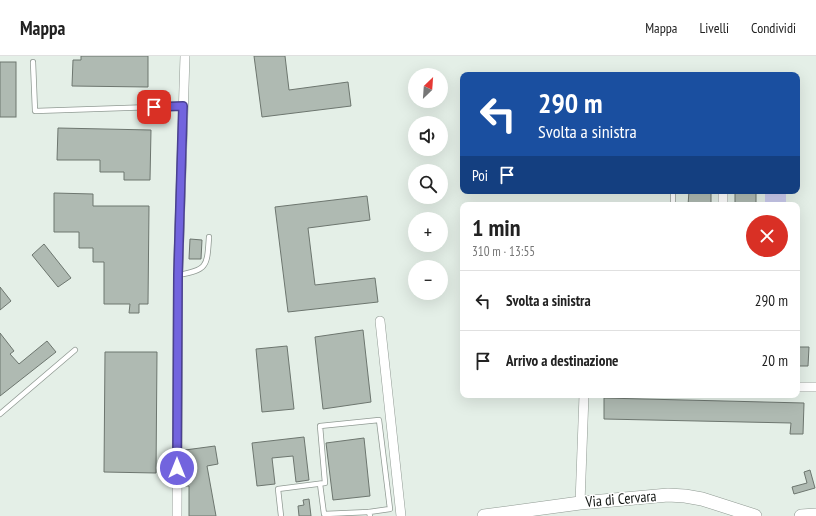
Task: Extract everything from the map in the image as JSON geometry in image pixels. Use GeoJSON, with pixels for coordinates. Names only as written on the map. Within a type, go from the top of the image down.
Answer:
{"type":"FeatureCollection","features":[{"type":"Feature","properties":{"kind":"street"},"geometry":{"type":"LineString","coordinates":[[177,516],[178,275],[185,56]]}},
{"type":"Feature","properties":{"kind":"street"},"geometry":{"type":"LineString","coordinates":[[380,321],[401,516]]}},
{"type":"Feature","properties":{"kind":"street"},"geometry":{"type":"LineString","coordinates":[[800,387],[816,387]]}},
{"type":"Feature","properties":{"kind":"street"},"geometry":{"type":"LineString","coordinates":[[580,503],[584,398]]}},
{"type":"Feature","properties":{"kind":"street","name":"Via di Cervara"},"geometry":{"type":"LineString","coordinates":[[484,516],[580,503],[668,495],[702,499],[755,516]]}},
{"type":"Feature","properties":{"kind":"street"},"geometry":{"type":"LineString","coordinates":[[801,516],[816,515]]}},
{"type":"Feature","properties":{"kind":"lane"},"geometry":{"type":"LineString","coordinates":[[33,62],[35,111],[183,106]]}},
{"type":"Feature","properties":{"kind":"lane"},"geometry":{"type":"LineString","coordinates":[[178,275],[202,268],[207,261],[209,237]]}},
{"type":"Feature","properties":{"kind":"lane"},"geometry":{"type":"LineString","coordinates":[[0,414],[75,350]]}},
{"type":"Feature","properties":{"kind":"lane"},"geometry":{"type":"LineString","coordinates":[[281,516],[278,489],[325,483],[320,426],[379,420],[390,509],[370,514],[324,514],[320,484]]}},
{"type":"Feature","properties":{"kind":"shaded area"},"geometry":{"type":"Polygon","coordinates":[[[765,194],[786,194],[786,202],[765,202],[765,194]]]}},
{"type":"Feature","properties":{"kind":"building"},"geometry":{"type":"Polygon","coordinates":[[[81,56],[148,56],[148,87],[72,86],[73,60],[81,60],[81,56]]]}},
{"type":"Feature","properties":{"kind":"building"},"geometry":{"type":"Polygon","coordinates":[[[254,56],[285,56],[289,90],[348,82],[351,106],[262,117],[254,56]]]}},
{"type":"Feature","properties":{"kind":"building"},"geometry":{"type":"Polygon","coordinates":[[[0,62],[16,62],[16,117],[0,117],[0,62]]]}},
{"type":"Feature","properties":{"kind":"building"},"geometry":{"type":"Polygon","coordinates":[[[58,128],[151,130],[150,180],[124,180],[124,172],[100,172],[100,160],[57,160],[58,128]]]}},
{"type":"Feature","properties":{"kind":"building"},"geometry":{"type":"Polygon","coordinates":[[[54,193],[93,194],[93,206],[149,206],[148,304],[139,304],[139,313],[129,313],[130,304],[104,304],[104,262],[93,262],[93,248],[79,248],[79,232],[54,232],[54,193]]]}},
{"type":"Feature","properties":{"kind":"building"},"geometry":{"type":"Polygon","coordinates":[[[689,194],[711,194],[711,202],[688,202],[689,194]]]}},
{"type":"Feature","properties":{"kind":"building"},"geometry":{"type":"Polygon","coordinates":[[[735,194],[756,194],[756,202],[735,202],[735,194]]]}},
{"type":"Feature","properties":{"kind":"building"},"geometry":{"type":"Polygon","coordinates":[[[367,196],[370,220],[308,228],[315,285],[375,278],[378,302],[288,312],[275,207],[367,196]]]}},
{"type":"Feature","properties":{"kind":"building"},"geometry":{"type":"Polygon","coordinates":[[[190,239],[202,240],[201,259],[189,259],[190,239]]]}},
{"type":"Feature","properties":{"kind":"building"},"geometry":{"type":"Polygon","coordinates":[[[44,244],[71,278],[58,287],[32,255],[44,244]]]}},
{"type":"Feature","properties":{"kind":"building"},"geometry":{"type":"Polygon","coordinates":[[[0,287],[11,301],[0,310],[0,287]]]}},
{"type":"Feature","properties":{"kind":"building"},"geometry":{"type":"Polygon","coordinates":[[[363,330],[371,402],[323,409],[315,337],[363,330]]]}},
{"type":"Feature","properties":{"kind":"building"},"geometry":{"type":"Polygon","coordinates":[[[0,333],[14,351],[10,354],[19,364],[47,341],[56,352],[0,396],[0,333]]]}},
{"type":"Feature","properties":{"kind":"building"},"geometry":{"type":"Polygon","coordinates":[[[287,346],[294,409],[262,412],[256,349],[287,346]]]}},
{"type":"Feature","properties":{"kind":"building"},"geometry":{"type":"Polygon","coordinates":[[[800,347],[809,347],[808,366],[800,366],[800,347]]]}},
{"type":"Feature","properties":{"kind":"building"},"geometry":{"type":"Polygon","coordinates":[[[105,352],[157,352],[156,473],[104,472],[105,352]]]}},
{"type":"Feature","properties":{"kind":"building"},"geometry":{"type":"Polygon","coordinates":[[[604,398],[804,403],[803,434],[790,434],[791,423],[604,419],[604,398]]]}},
{"type":"Feature","properties":{"kind":"building"},"geometry":{"type":"Polygon","coordinates":[[[304,437],[309,480],[296,482],[293,456],[272,458],[275,484],[257,486],[252,443],[304,437]]]}},
{"type":"Feature","properties":{"kind":"building"},"geometry":{"type":"Polygon","coordinates":[[[364,438],[370,496],[333,500],[326,443],[364,438]]]}},
{"type":"Feature","properties":{"kind":"building"},"geometry":{"type":"Polygon","coordinates":[[[215,446],[218,464],[207,466],[216,516],[189,516],[189,486],[183,486],[183,458],[186,458],[185,450],[215,446]]]}},
{"type":"Feature","properties":{"kind":"building"},"geometry":{"type":"Polygon","coordinates":[[[810,470],[815,488],[794,494],[792,487],[807,483],[804,472],[810,470]]]}},
{"type":"Feature","properties":{"kind":"building"},"geometry":{"type":"Polygon","coordinates":[[[309,499],[311,516],[299,516],[298,506],[304,505],[303,500],[309,499]]]}},
{"type":"Feature","properties":{"kind":"route"},"geometry":{"type":"LineString","coordinates":[[154,107],[183,106],[178,275],[177,468]]}}]}
